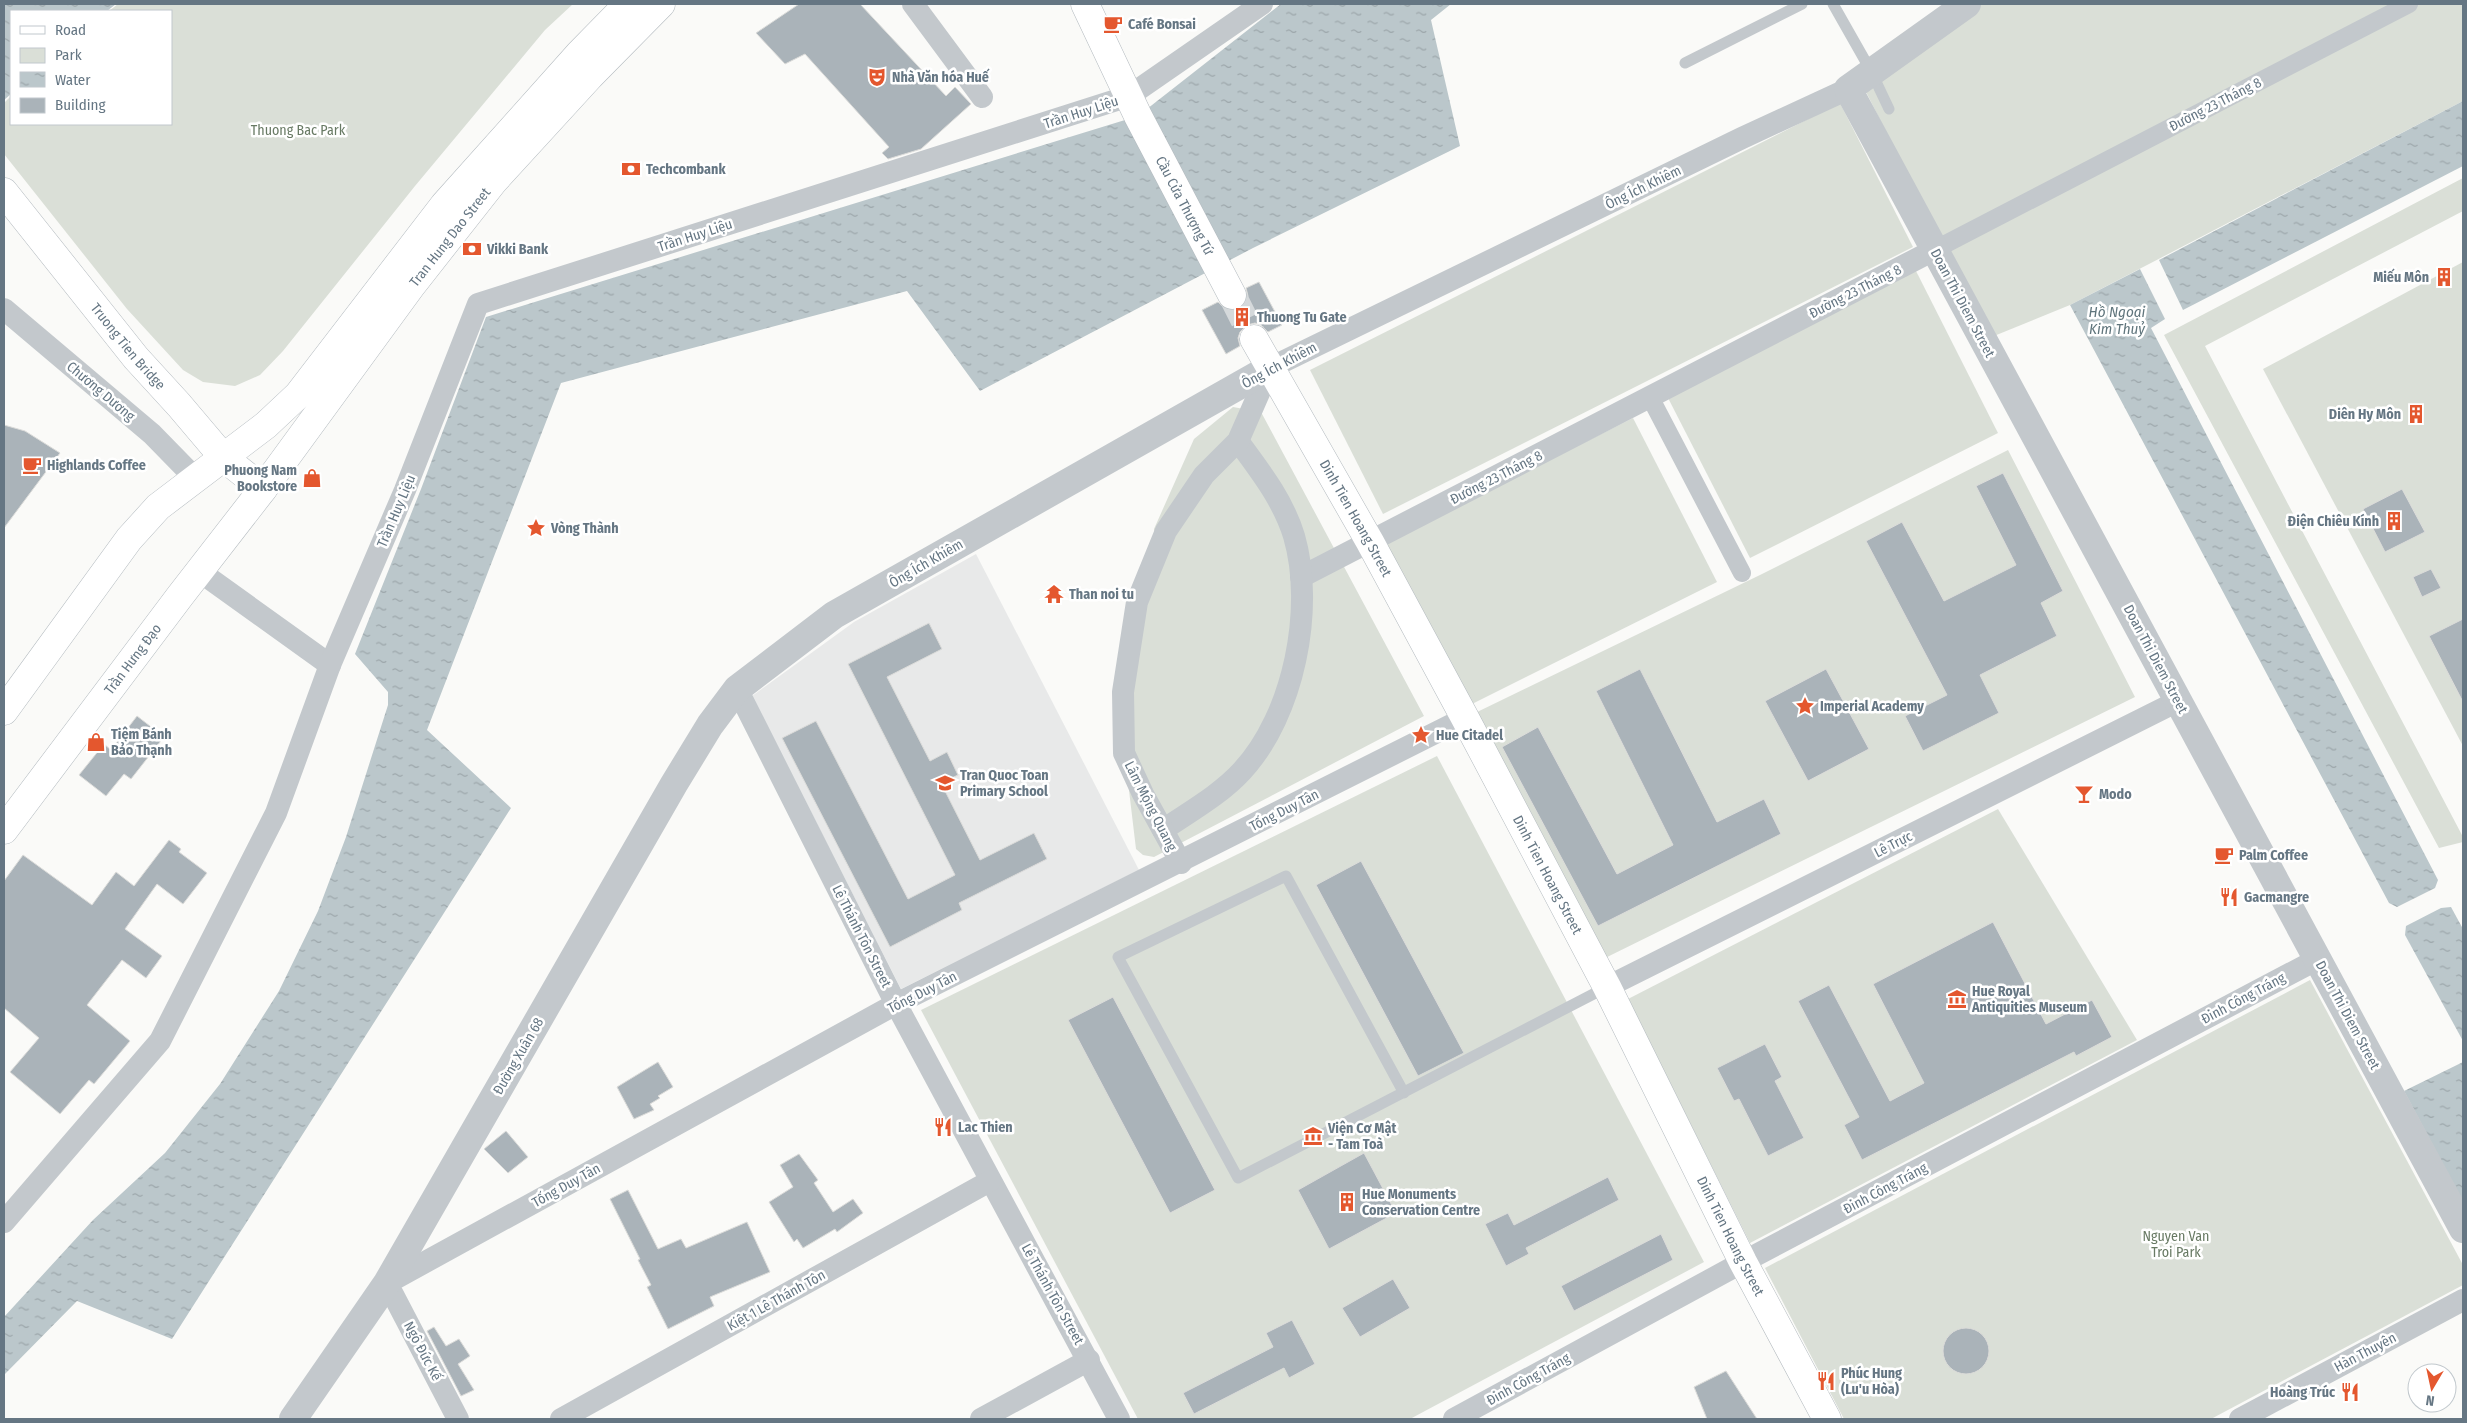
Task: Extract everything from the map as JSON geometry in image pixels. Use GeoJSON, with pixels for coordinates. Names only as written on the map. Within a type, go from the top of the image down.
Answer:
{"type":"FeatureCollection","features":[{"type":"Feature","properties":{"kind":"main road","name":"Tran Hung Dao Street"},"geometry":{"type":"LineString","coordinates":[[223,457],[266,425],[298,395],[444,205],[579,54],[628,4]]}},
{"type":"Feature","properties":{"kind":"main road","name":"Tran Hung Dao Street"},"geometry":{"type":"LineString","coordinates":[[263,489],[412,285],[493,182],[590,76],[661,4]]}},
{"type":"Feature","properties":{"kind":"main road","name":"Cầu Cửa Thượng Tứ"},"geometry":{"type":"LineString","coordinates":[[1085,4],[1134,106],[1232,295]]}},
{"type":"Feature","properties":{"kind":"main road","name":"Truong Tien Bridge"},"geometry":{"type":"LineString","coordinates":[[4,192],[136,358],[223,457],[263,489]]}},
{"type":"Feature","properties":{"kind":"main road","name":"Dinh Tien Hoang Street"},"geometry":{"type":"LineString","coordinates":[[1254,339],[1370,542],[1465,718],[1607,987],[1744,1262],[1827,1419]]}},
{"type":"Feature","properties":{"kind":"main road"},"geometry":{"type":"LineString","coordinates":[[4,711],[129,539],[158,507],[223,457]]}},
{"type":"Feature","properties":{"kind":"main road","name":"Trần Hưng Đạo"},"geometry":{"type":"LineString","coordinates":[[4,830],[199,570],[263,489]]}},
{"type":"Feature","properties":{"kind":"street"},"geometry":{"type":"LineString","coordinates":[[913,4],[982,97]]}},
{"type":"Feature","properties":{"kind":"street","name":"Trần Huy Liệu"},"geometry":{"type":"LineString","coordinates":[[4,1222],[160,1041],[276,813],[330,665],[408,482],[478,304],[1134,106],[1262,4]]}},
{"type":"Feature","properties":{"kind":"street"},"geometry":{"type":"LineString","coordinates":[[1848,89],[1967,4]]}},
{"type":"Feature","properties":{"kind":"street","name":"Đường 23 Tháng 8"},"geometry":{"type":"LineString","coordinates":[[1301,577],[2409,4]]}},
{"type":"Feature","properties":{"kind":"street","name":"Doan Thi Diem Street"},"geometry":{"type":"LineString","coordinates":[[1848,89],[2463,1229]]}},
{"type":"Feature","properties":{"kind":"street","name":"Ông Ích Khiêm"},"geometry":{"type":"LineString","coordinates":[[737,689],[834,615],[1270,368],[1742,138],[1848,89]]}},
{"type":"Feature","properties":{"kind":"street","name":"Chương Dương"},"geometry":{"type":"LineString","coordinates":[[4,310],[152,434],[195,478]]}},
{"type":"Feature","properties":{"kind":"street","name":"Lâm Mộng Quang"},"geometry":{"type":"LineString","coordinates":[[1181,863],[1124,753],[1123,692],[1137,602],[1166,531],[1204,475],[1238,441],[1270,368]]}},
{"type":"Feature","properties":{"kind":"street"},"geometry":{"type":"LineString","coordinates":[[1650,397],[1742,573]]}},
{"type":"Feature","properties":{"kind":"street"},"geometry":{"type":"LineString","coordinates":[[1163,830],[1224,788],[1242,771],[1264,744],[1287,690],[1298,644],[1303,598],[1294,535],[1281,503],[1269,482],[1238,441]]}},
{"type":"Feature","properties":{"kind":"street"},"geometry":{"type":"LineString","coordinates":[[199,570],[330,665]]}},
{"type":"Feature","properties":{"kind":"street","name":"Lê Thánh Tôn Street"},"geometry":{"type":"LineString","coordinates":[[737,689],[896,1004],[990,1181],[1089,1360],[1119,1419]]}},
{"type":"Feature","properties":{"kind":"street","name":"Đường Xuân 68"},"geometry":{"type":"LineString","coordinates":[[293,1419],[387,1282],[674,784],[710,725],[737,689]]}},
{"type":"Feature","properties":{"kind":"street","name":"Lê Trực"},"geometry":{"type":"LineString","coordinates":[[1607,987],[2178,701]]}},
{"type":"Feature","properties":{"kind":"street","name":"Tống Duy Tân"},"geometry":{"type":"LineString","coordinates":[[387,1282],[896,1004],[1181,863],[1465,718]]}},
{"type":"Feature","properties":{"kind":"street","name":"Đinh Công Tráng"},"geometry":{"type":"LineString","coordinates":[[1458,1418],[1744,1262],[2318,959]]}},
{"type":"Feature","properties":{"kind":"street","name":"Kiệt 1 Lê Thánh Tôn"},"geometry":{"type":"LineString","coordinates":[[561,1419],[990,1181]]}},
{"type":"Feature","properties":{"kind":"street","name":"Ngô Đức Kế"},"geometry":{"type":"LineString","coordinates":[[387,1282],[458,1419]]}},
{"type":"Feature","properties":{"kind":"street","name":"Hàn Thuyên"},"geometry":{"type":"LineString","coordinates":[[2240,1419],[2463,1300]]}},
{"type":"Feature","properties":{"kind":"street"},"geometry":{"type":"LineString","coordinates":[[981,1419],[1089,1360]]}},
{"type":"Feature","properties":{"kind":"lane"},"geometry":{"type":"LineString","coordinates":[[1685,63],[1802,4]]}},
{"type":"Feature","properties":{"kind":"lane"},"geometry":{"type":"LineString","coordinates":[[1833,4],[1871,71],[1889,109]]}},
{"type":"Feature","properties":{"kind":"lane"},"geometry":{"type":"LineString","coordinates":[[1404,1093],[1286,876],[1118,957],[1238,1178],[1404,1093],[1607,987]]}},
{"type":"Feature","properties":{"kind":"shaded area","name":"Tran Quoc Toan Primary School"},"geometry":{"type":"Polygon","coordinates":[[[976,554],[1139,870],[901,989],[752,696],[854,622],[976,554]]]}},
{"type":"Feature","properties":{"kind":"green space","name":"Thuong Bac Park"},"geometry":{"type":"Polygon","coordinates":[[[118,4],[573,4],[545,30],[415,186],[283,351],[260,375],[235,386],[203,382],[183,370],[127,309],[4,154],[4,103],[10,97],[10,125],[172,125],[172,10],[110,10],[118,4]]]}},
{"type":"Feature","properties":{"kind":"green space"},"geometry":{"type":"Polygon","coordinates":[[[1981,4],[2463,4],[2463,101],[2070,305],[1994,336],[1935,229],[1864,88],[1981,4]]]}},
{"type":"Feature","properties":{"kind":"green space"},"geometry":{"type":"Polygon","coordinates":[[[1840,103],[1913,247],[1383,514],[1310,370],[1840,103]]]}},
{"type":"Feature","properties":{"kind":"green space"},"geometry":{"type":"Polygon","coordinates":[[[2463,178],[2463,211],[2205,346],[2463,837],[2463,842],[2439,848],[2164,335],[2463,178]]]}},
{"type":"Feature","properties":{"kind":"green space"},"geometry":{"type":"Polygon","coordinates":[[[2463,262],[2463,746],[2263,369],[2463,262]]]}},
{"type":"Feature","properties":{"kind":"green space"},"geometry":{"type":"Polygon","coordinates":[[[1915,269],[1998,433],[1750,558],[1666,394],[1915,269]]]}},
{"type":"Feature","properties":{"kind":"green space"},"geometry":{"type":"Polygon","coordinates":[[[1233,407],[1261,412],[1424,716],[1154,857],[1143,855],[1136,849],[1120,715],[1154,565],[1154,529],[1194,439],[1233,407]]]}},
{"type":"Feature","properties":{"kind":"green space"},"geometry":{"type":"Polygon","coordinates":[[[1633,418],[1717,582],[1468,706],[1385,542],[1633,418]]]}},
{"type":"Feature","properties":{"kind":"green space","name":"Imperial Academy"},"geometry":{"type":"Polygon","coordinates":[[[2008,450],[2135,697],[1597,962],[1473,714],[1760,575],[2008,450]]]}},
{"type":"Feature","properties":{"kind":"green space","name":"Viện Cơ Mật - Tam Toà"},"geometry":{"type":"Polygon","coordinates":[[[1437,756],[1704,1262],[1410,1419],[1138,1419],[921,1010],[1437,756]]]}},
{"type":"Feature","properties":{"kind":"green space"},"geometry":{"type":"Polygon","coordinates":[[[1998,809],[2137,1040],[1750,1243],[1628,999],[1998,809]]]}},
{"type":"Feature","properties":{"kind":"green space","name":"Nguyen Van Troi Park"},"geometry":{"type":"Polygon","coordinates":[[[2310,980],[2463,1265],[2463,1285],[2211,1419],[1844,1419],[1765,1268],[2310,980]]]}},
{"type":"Feature","properties":{"kind":"water"},"geometry":{"type":"Polygon","coordinates":[[[4,4],[116,4],[108,10],[10,10],[10,95],[4,100],[4,4]]]}},
{"type":"Feature","properties":{"kind":"water"},"geometry":{"type":"Polygon","coordinates":[[[1281,4],[1451,4],[1431,20],[1460,146],[1253,248],[980,391],[907,291],[561,383],[427,730],[511,808],[172,1339],[77,1301],[4,1375],[4,1317],[93,1220],[165,1153],[220,1084],[279,991],[318,911],[346,837],[388,705],[388,692],[355,654],[421,489],[486,317],[1138,116],[1281,4]]]}},
{"type":"Feature","properties":{"kind":"water","name":"Hồ Ngoại Kim Thuỷ"},"geometry":{"type":"Polygon","coordinates":[[[2463,101],[2463,166],[2183,310],[2159,260],[2463,101]]]}},
{"type":"Feature","properties":{"kind":"water","name":"Hồ Ngoại Kim Thuỷ"},"geometry":{"type":"Polygon","coordinates":[[[2140,269],[2165,319],[2151,328],[2438,880],[2435,888],[2397,907],[2389,903],[2070,305],[2140,269]]]}},
{"type":"Feature","properties":{"kind":"water"},"geometry":{"type":"Polygon","coordinates":[[[2451,907],[2463,929],[2463,1041],[2405,935],[2406,926],[2441,908],[2451,907]]]}},
{"type":"Feature","properties":{"kind":"water"},"geometry":{"type":"Polygon","coordinates":[[[2463,1062],[2463,1202],[2404,1091],[2463,1062]]]}},
{"type":"Feature","properties":{"kind":"building","name":"Nhà Văn hóa Huế"},"geometry":{"type":"Polygon","coordinates":[[[799,4],[860,4],[946,96],[955,87],[971,104],[921,149],[888,159],[882,153],[889,147],[805,54],[785,64],[756,33],[799,4]]]}},
{"type":"Feature","properties":{"kind":"building","name":"Thuong Tu Gate"},"geometry":{"type":"Polygon","coordinates":[[[1259,282],[1282,325],[1268,332],[1261,325],[1255,323],[1247,325],[1240,332],[1238,338],[1240,346],[1226,354],[1202,310],[1218,302],[1224,308],[1231,311],[1239,309],[1245,303],[1248,296],[1246,288],[1259,282]]]}},
{"type":"Feature","properties":{"kind":"building"},"geometry":{"type":"Polygon","coordinates":[[[4,425],[25,431],[60,453],[4,528],[4,425]]]}},
{"type":"Feature","properties":{"kind":"building"},"geometry":{"type":"Polygon","coordinates":[[[2003,473],[2063,591],[2041,603],[2057,636],[1980,675],[1999,713],[1923,751],[1905,716],[1947,695],[1866,541],[1902,522],[1944,601],[2016,565],[1976,486],[2003,473]]]}},
{"type":"Feature","properties":{"kind":"building","name":"Điện Chiêu Kính"},"geometry":{"type":"Polygon","coordinates":[[[2402,489],[2425,532],[2385,552],[2363,509],[2402,489]]]}},
{"type":"Feature","properties":{"kind":"building"},"geometry":{"type":"Polygon","coordinates":[[[2431,569],[2441,588],[2422,597],[2413,577],[2431,569]]]}},
{"type":"Feature","properties":{"kind":"building"},"geometry":{"type":"Polygon","coordinates":[[[2463,619],[2463,702],[2429,636],[2463,619]]]}},
{"type":"Feature","properties":{"kind":"building"},"geometry":{"type":"Polygon","coordinates":[[[929,623],[942,649],[887,677],[930,761],[947,752],[958,775],[941,783],[980,860],[1034,833],[1047,859],[959,903],[962,910],[890,947],[782,738],[816,721],[908,899],[955,875],[848,664],[929,623]]]}},
{"type":"Feature","properties":{"kind":"building"},"geometry":{"type":"Polygon","coordinates":[[[1640,669],[1717,822],[1764,799],[1781,834],[1598,926],[1502,747],[1538,727],[1617,874],[1673,845],[1596,691],[1640,669]]]}},
{"type":"Feature","properties":{"kind":"building"},"geometry":{"type":"Polygon","coordinates":[[[1826,669],[1869,749],[1808,781],[1765,701],[1826,669]]]}},
{"type":"Feature","properties":{"kind":"building"},"geometry":{"type":"Polygon","coordinates":[[[137,716],[164,737],[131,779],[124,774],[106,796],[79,775],[104,744],[111,750],[137,716]]]}},
{"type":"Feature","properties":{"kind":"building"},"geometry":{"type":"Polygon","coordinates":[[[169,840],[181,849],[179,852],[207,873],[183,904],[157,884],[125,929],[162,956],[146,978],[122,960],[87,1005],[130,1041],[94,1084],[89,1080],[60,1114],[10,1072],[39,1038],[4,1008],[4,881],[23,855],[92,905],[116,872],[134,886],[169,840]]]}},
{"type":"Feature","properties":{"kind":"building"},"geometry":{"type":"Polygon","coordinates":[[[1361,861],[1464,1053],[1418,1076],[1316,885],[1361,861]]]}},
{"type":"Feature","properties":{"kind":"building"},"geometry":{"type":"Polygon","coordinates":[[[1993,922],[2046,1024],[2092,1000],[2112,1037],[2076,1056],[2074,1052],[1862,1160],[1844,1125],[1859,1117],[1798,1001],[1829,985],[1890,1101],[1924,1083],[1873,984],[1993,922]]]}},
{"type":"Feature","properties":{"kind":"building"},"geometry":{"type":"Polygon","coordinates":[[[1113,997],[1215,1190],[1170,1213],[1068,1020],[1113,997]]]}},
{"type":"Feature","properties":{"kind":"building"},"geometry":{"type":"Polygon","coordinates":[[[1765,1044],[1782,1077],[1775,1081],[1804,1138],[1768,1156],[1739,1099],[1734,1101],[1717,1068],[1765,1044]]]}},
{"type":"Feature","properties":{"kind":"building"},"geometry":{"type":"Polygon","coordinates":[[[658,1062],[673,1087],[658,1096],[660,1098],[650,1104],[654,1110],[634,1119],[617,1087],[658,1062]]]}},
{"type":"Feature","properties":{"kind":"building"},"geometry":{"type":"Polygon","coordinates":[[[506,1131],[528,1157],[508,1173],[484,1149],[506,1131]]]}},
{"type":"Feature","properties":{"kind":"building","name":"Hue Monuments Conservation Centre"},"geometry":{"type":"Polygon","coordinates":[[[1364,1153],[1396,1213],[1329,1249],[1298,1190],[1364,1153]]]}},
{"type":"Feature","properties":{"kind":"building"},"geometry":{"type":"Polygon","coordinates":[[[799,1154],[818,1180],[814,1183],[833,1212],[853,1199],[863,1213],[837,1232],[835,1229],[803,1248],[797,1239],[794,1242],[769,1202],[793,1187],[780,1165],[799,1154]]]}},
{"type":"Feature","properties":{"kind":"building"},"geometry":{"type":"Polygon","coordinates":[[[1608,1177],[1619,1200],[1526,1248],[1529,1254],[1506,1266],[1485,1224],[1508,1213],[1514,1225],[1608,1177]]]}},
{"type":"Feature","properties":{"kind":"building"},"geometry":{"type":"Polygon","coordinates":[[[628,1190],[658,1249],[681,1239],[686,1248],[747,1222],[770,1272],[710,1297],[714,1306],[668,1329],[647,1287],[651,1285],[638,1260],[640,1259],[610,1199],[628,1190]]]}},
{"type":"Feature","properties":{"kind":"building"},"geometry":{"type":"Polygon","coordinates":[[[1661,1234],[1673,1260],[1574,1311],[1561,1286],[1661,1234]]]}},
{"type":"Feature","properties":{"kind":"building"},"geometry":{"type":"Polygon","coordinates":[[[1393,1279],[1410,1308],[1360,1337],[1342,1308],[1393,1279]]]}},
{"type":"Feature","properties":{"kind":"building"},"geometry":{"type":"Polygon","coordinates":[[[1292,1320],[1315,1364],[1289,1378],[1284,1368],[1194,1414],[1183,1393],[1273,1347],[1266,1333],[1292,1320]]]}},
{"type":"Feature","properties":{"kind":"building"},"geometry":{"type":"Polygon","coordinates":[[[434,1327],[446,1346],[459,1339],[470,1356],[458,1364],[474,1390],[461,1396],[427,1331],[434,1327]]]}},
{"type":"Feature","properties":{"kind":"building"},"geometry":{"type":"Polygon","coordinates":[[[1966,1328],[1979,1332],[1985,1338],[1989,1351],[1985,1364],[1979,1370],[1966,1374],[1953,1370],[1947,1364],[1943,1351],[1947,1338],[1953,1332],[1966,1328]]]}},
{"type":"Feature","properties":{"kind":"building"},"geometry":{"type":"Polygon","coordinates":[[[1726,1371],[1757,1419],[1707,1419],[1694,1387],[1726,1371]]]}},
{"type":"Feature","properties":{"kind":"tunnel"},"geometry":{"type":"LineString","coordinates":[[1232,295],[1254,339]]}},
{"type":"Feature","properties":{"kind":"place","name":"Café Bonsai"},"geometry":{"type":"Point","coordinates":[1113,24]}},
{"type":"Feature","properties":{"kind":"place","name":"Nhà Văn hóa Huế"},"geometry":{"type":"Point","coordinates":[877,77]}},
{"type":"Feature","properties":{"kind":"place","name":"Techcombank"},"geometry":{"type":"Point","coordinates":[631,169]}},
{"type":"Feature","properties":{"kind":"place","name":"Vikki Bank"},"geometry":{"type":"Point","coordinates":[472,249]}},
{"type":"Feature","properties":{"kind":"place","name":"Miếu Môn"},"geometry":{"type":"Point","coordinates":[2444,277]}},
{"type":"Feature","properties":{"kind":"place","name":"Thuong Tu Gate"},"geometry":{"type":"Point","coordinates":[1242,317]}},
{"type":"Feature","properties":{"kind":"place","name":"Diên Hy Môn"},"geometry":{"type":"Point","coordinates":[2416,414]}},
{"type":"Feature","properties":{"kind":"place","name":"Highlands Coffee"},"geometry":{"type":"Point","coordinates":[32,465]}},
{"type":"Feature","properties":{"kind":"place","name":"Phuong Nam Bookstore"},"geometry":{"type":"Point","coordinates":[312,478]}},
{"type":"Feature","properties":{"kind":"place","name":"Điện Chiêu Kính"},"geometry":{"type":"Point","coordinates":[2394,521]}},
{"type":"Feature","properties":{"kind":"place","name":"Vòng Thành"},"geometry":{"type":"Point","coordinates":[536,528]}},
{"type":"Feature","properties":{"kind":"place","name":"Than noi tu"},"geometry":{"type":"Point","coordinates":[1054,594]}},
{"type":"Feature","properties":{"kind":"place","name":"Imperial Academy"},"geometry":{"type":"Point","coordinates":[1805,706]}},
{"type":"Feature","properties":{"kind":"place","name":"Hue Citadel"},"geometry":{"type":"Point","coordinates":[1421,735]}},
{"type":"Feature","properties":{"kind":"place","name":"Tiệm Bánh Bảo Thạnh"},"geometry":{"type":"Point","coordinates":[96,742]}},
{"type":"Feature","properties":{"kind":"place","name":"Tran Quoc Toan Primary School"},"geometry":{"type":"Point","coordinates":[945,783]}},
{"type":"Feature","properties":{"kind":"place","name":"Modo"},"geometry":{"type":"Point","coordinates":[2084,794]}},
{"type":"Feature","properties":{"kind":"place","name":"Palm Coffee"},"geometry":{"type":"Point","coordinates":[2224,855]}},
{"type":"Feature","properties":{"kind":"place","name":"Gacmangre"},"geometry":{"type":"Point","coordinates":[2229,897]}},
{"type":"Feature","properties":{"kind":"place","name":"Hue Royal Antiquities Museum"},"geometry":{"type":"Point","coordinates":[1957,999]}},
{"type":"Feature","properties":{"kind":"place","name":"Lac Thien"},"geometry":{"type":"Point","coordinates":[943,1127]}},
{"type":"Feature","properties":{"kind":"place","name":"Viện Cơ Mật - Tam Toà"},"geometry":{"type":"Point","coordinates":[1313,1136]}},
{"type":"Feature","properties":{"kind":"place","name":"Hue Monuments Conservation Centre"},"geometry":{"type":"Point","coordinates":[1347,1202]}},
{"type":"Feature","properties":{"kind":"place","name":"Phúc Hung (Lu'u Hòa)"},"geometry":{"type":"Point","coordinates":[1826,1381]}},
{"type":"Feature","properties":{"kind":"place","name":"Hoàng Trúc"},"geometry":{"type":"Point","coordinates":[2350,1392]}}]}
